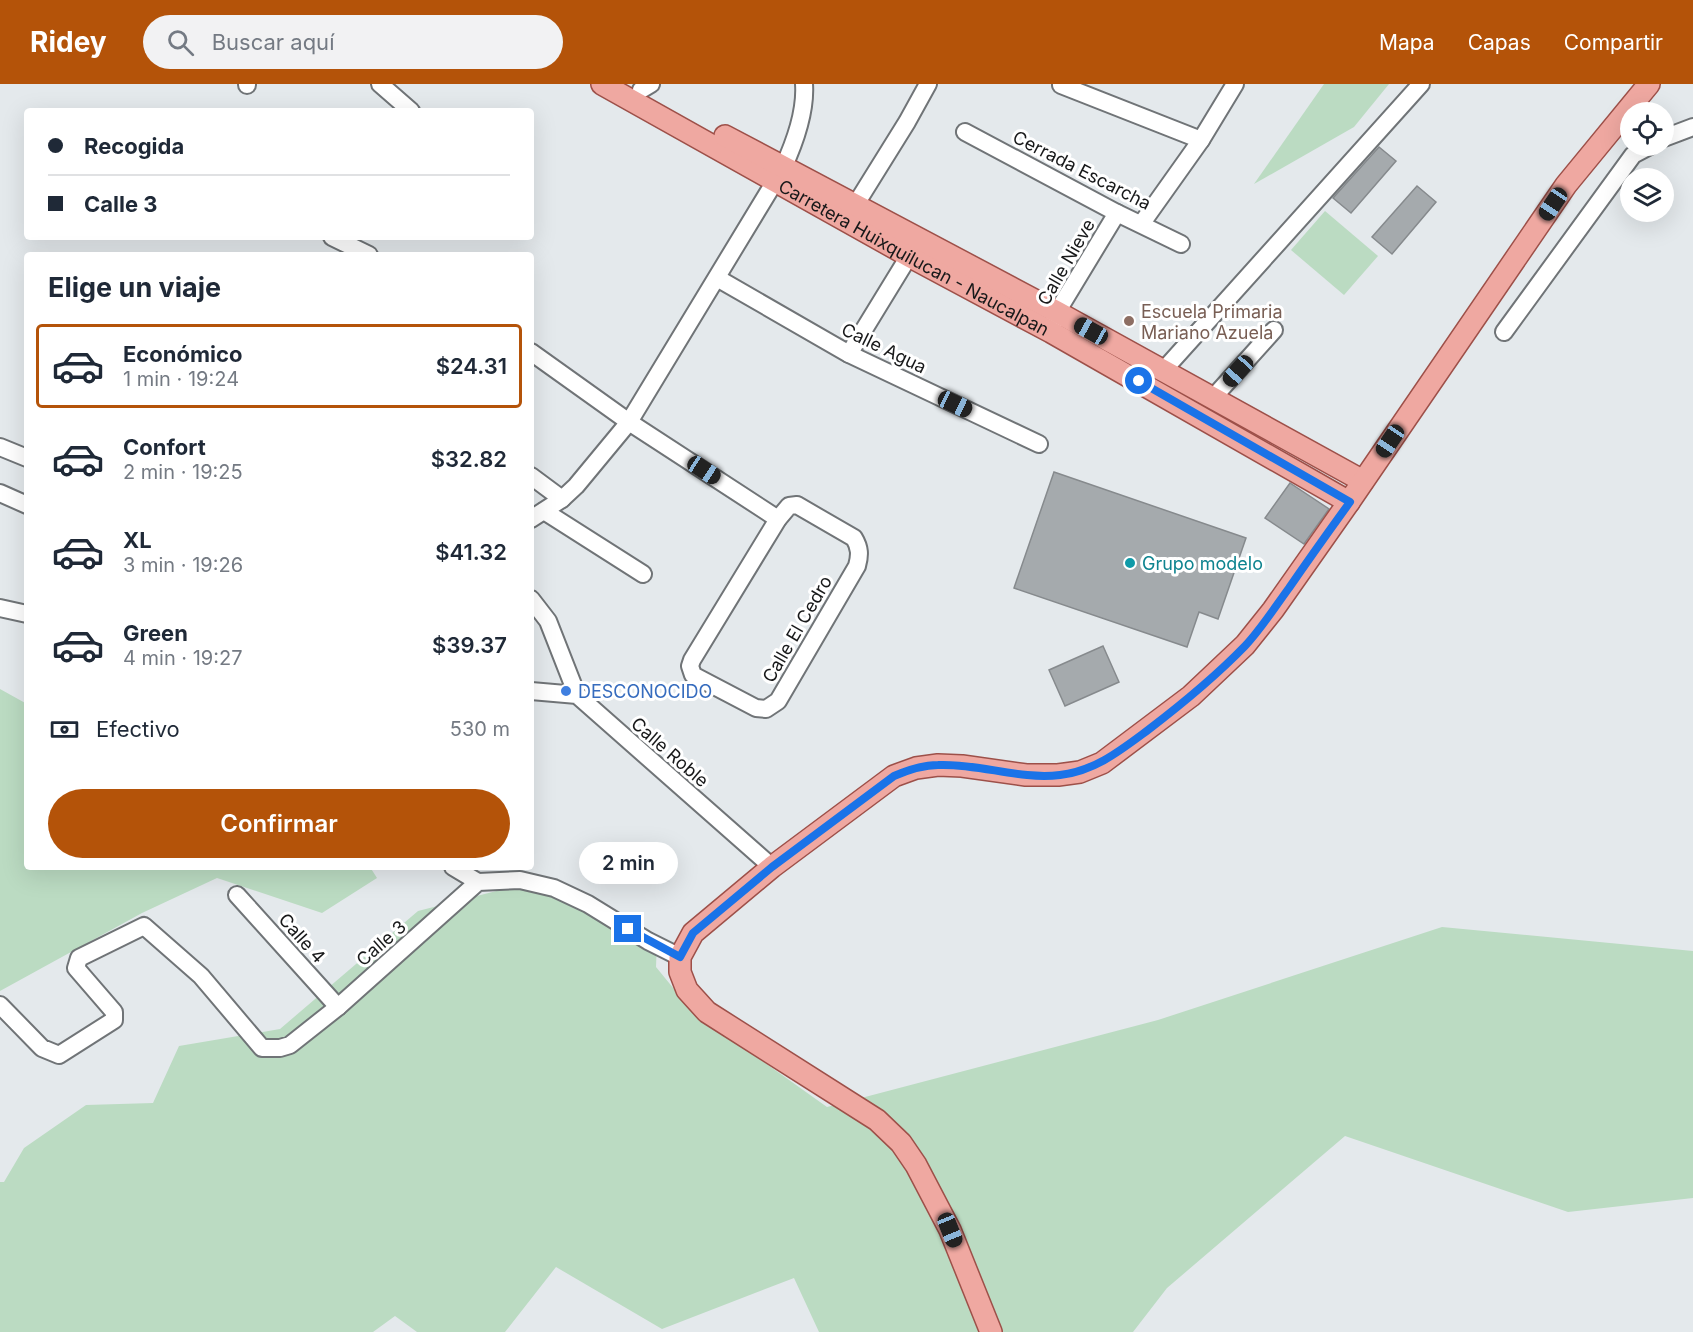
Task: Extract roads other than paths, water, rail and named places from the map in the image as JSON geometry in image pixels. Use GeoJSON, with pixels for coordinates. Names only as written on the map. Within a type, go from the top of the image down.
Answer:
{"type":"FeatureCollection","features":[{"type":"Feature","properties":{"kind":"main road","name":"Carretera Huixquilucan - Naucalpan"},"geometry":{"type":"LineString","coordinates":[[603,84],[779,174],[856,204],[1350,502]]}},
{"type":"Feature","properties":{"kind":"main road"},"geometry":{"type":"LineString","coordinates":[[991,1332],[950,1230],[916,1165],[901,1143],[877,1120],[707,1012],[687,990],[680,972],[680,957],[693,933],[772,867],[894,776],[916,768],[938,765],[1026,775],[1080,772],[1102,763],[1191,696],[1245,645],[1273,610],[1350,502],[1566,185],[1649,84]]}},
{"type":"Feature","properties":{"kind":"main road","name":"Carretera Huixquilucan - Naucalpan"},"geometry":{"type":"LineString","coordinates":[[641,86],[909,256],[1162,372],[1364,481]]}},
{"type":"Feature","properties":{"kind":"street"},"geometry":{"type":"LineString","coordinates":[[380,84],[408,108]]}},
{"type":"Feature","properties":{"kind":"street"},"geometry":{"type":"LineString","coordinates":[[643,574],[538,515],[562,499],[576,486],[629,422],[779,174],[793,146],[804,101],[804,84]]}},
{"type":"Feature","properties":{"kind":"street"},"geometry":{"type":"LineString","coordinates":[[856,204],[928,84]]}},
{"type":"Feature","properties":{"kind":"street"},"geometry":{"type":"LineString","coordinates":[[1142,223],[1201,140],[1235,84]]}},
{"type":"Feature","properties":{"kind":"street"},"geometry":{"type":"LineString","coordinates":[[1162,372],[1421,84]]}},
{"type":"Feature","properties":{"kind":"street"},"geometry":{"type":"LineString","coordinates":[[1060,85],[1201,140]]}},
{"type":"Feature","properties":{"kind":"street"},"geometry":{"type":"LineString","coordinates":[[1674,134],[1693,127]]}},
{"type":"Feature","properties":{"kind":"street","name":"Cerrada Escarcha"},"geometry":{"type":"LineString","coordinates":[[965,132],[1117,213],[1142,223],[1181,244]]}},
{"type":"Feature","properties":{"kind":"street"},"geometry":{"type":"LineString","coordinates":[[1504,333],[1632,156]]}},
{"type":"Feature","properties":{"kind":"street","name":"Calle Nieve"},"geometry":{"type":"LineString","coordinates":[[1054,322],[1117,213]]}},
{"type":"Feature","properties":{"kind":"street"},"geometry":{"type":"LineString","coordinates":[[338,240],[363,252]]}},
{"type":"Feature","properties":{"kind":"street"},"geometry":{"type":"LineString","coordinates":[[849,354],[909,256]]}},
{"type":"Feature","properties":{"kind":"street","name":"Calle Agua"},"geometry":{"type":"LineString","coordinates":[[717,278],[849,354],[1039,444]]}},
{"type":"Feature","properties":{"kind":"street"},"geometry":{"type":"LineString","coordinates":[[1212,399],[1274,330]]}},
{"type":"Feature","properties":{"kind":"street"},"geometry":{"type":"LineString","coordinates":[[534,354],[629,422],[778,519]]}},
{"type":"Feature","properties":{"kind":"street"},"geometry":{"type":"LineString","coordinates":[[0,447],[24,457]]}},
{"type":"Feature","properties":{"kind":"street"},"geometry":{"type":"LineString","coordinates":[[534,478],[562,499]]}},
{"type":"Feature","properties":{"kind":"street"},"geometry":{"type":"LineString","coordinates":[[0,493],[24,504]]}},
{"type":"Feature","properties":{"kind":"street","name":"Calle El Cedro"},"geometry":{"type":"LineString","coordinates":[[789,506],[796,506],[854,538],[859,546],[859,556],[857,566],[778,701],[766,709],[756,708],[693,675],[690,666],[778,519],[789,506]]}},
{"type":"Feature","properties":{"kind":"street"},"geometry":{"type":"LineString","coordinates":[[534,603],[548,621],[576,695],[534,691]]}},
{"type":"Feature","properties":{"kind":"street"},"geometry":{"type":"LineString","coordinates":[[0,608],[24,613]]}},
{"type":"Feature","properties":{"kind":"street","name":"Calle Roble"},"geometry":{"type":"LineString","coordinates":[[576,695],[772,867]]}},
{"type":"Feature","properties":{"kind":"street"},"geometry":{"type":"LineString","coordinates":[[458,870],[478,882],[520,880],[554,888],[588,904],[648,941],[680,957]]}},
{"type":"Feature","properties":{"kind":"street","name":"Calle 3"},"geometry":{"type":"LineString","coordinates":[[0,1005],[42,1048],[59,1055],[114,1020],[114,1012],[76,968],[78,958],[144,926],[201,976],[262,1048],[280,1048],[290,1045],[338,1007],[478,882]]}},
{"type":"Feature","properties":{"kind":"street","name":"Calle 4"},"geometry":{"type":"LineString","coordinates":[[237,895],[338,1007]]}},
{"type":"Feature","properties":{"kind":"place","name":"Escuela Primaria Mariano Azuela"},"geometry":{"type":"Point","coordinates":[1129,321]}},
{"type":"Feature","properties":{"kind":"place","name":"Grupo modelo"},"geometry":{"type":"Point","coordinates":[1130,563]}},
{"type":"Feature","properties":{"kind":"place","name":"DESCONOCIDO"},"geometry":{"type":"Point","coordinates":[566,691]}}]}
